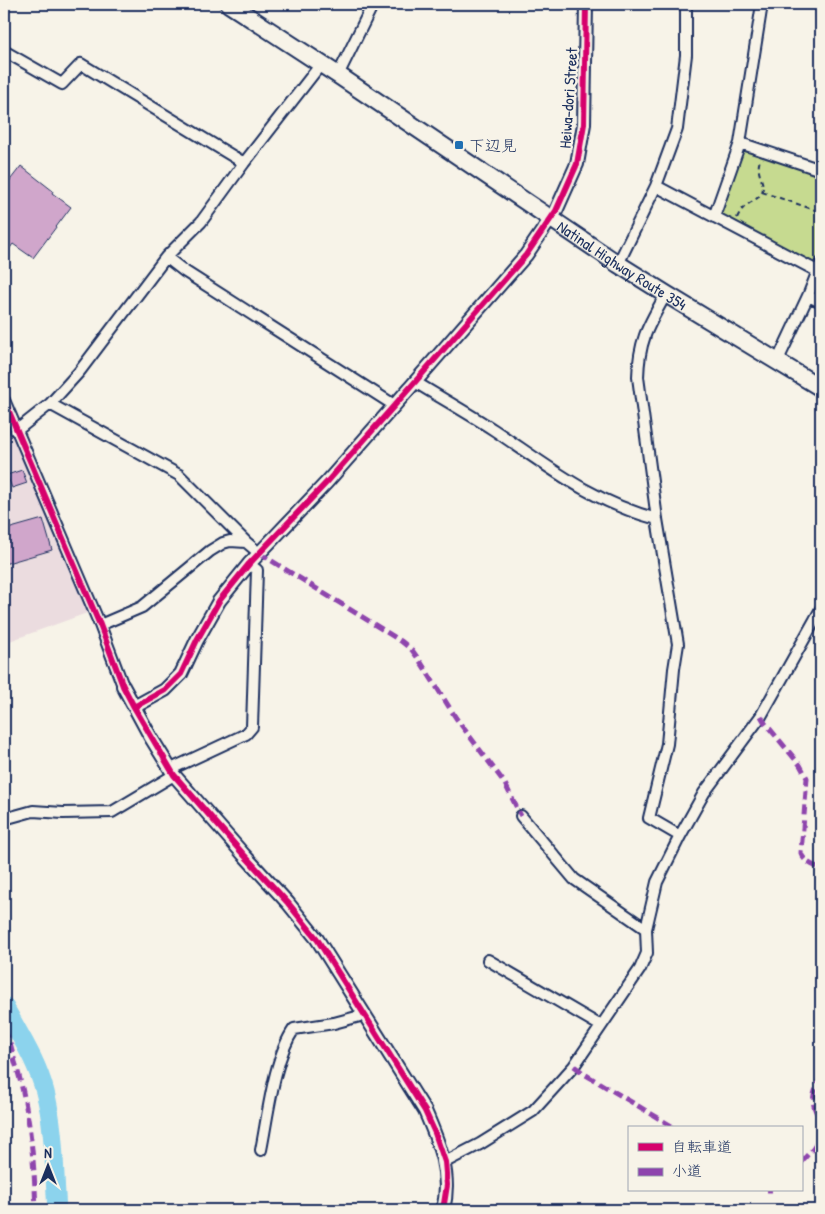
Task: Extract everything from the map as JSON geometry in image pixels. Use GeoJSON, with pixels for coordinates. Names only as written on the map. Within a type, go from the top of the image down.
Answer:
{"type":"FeatureCollection","features":[{"type":"Feature","properties":{"kind":"highway","name":"Natinal Highway Route 354"},"geometry":{"type":"LineString","coordinates":[[229,4],[551,217],[618,264],[821,388]]}},
{"type":"Feature","properties":{"kind":"street"},"geometry":{"type":"LineString","coordinates":[[338,75],[373,4]]}},
{"type":"Feature","properties":{"kind":"street","name":"Heiwa-dori Street"},"geometry":{"type":"LineString","coordinates":[[134,707],[165,690],[181,674],[197,640],[219,601],[249,564],[326,482],[526,255],[556,212],[577,164],[584,124],[586,4]]}},
{"type":"Feature","properties":{"kind":"street"},"geometry":{"type":"LineString","coordinates":[[618,264],[656,186],[677,129],[686,55],[686,4]]}},
{"type":"Feature","properties":{"kind":"street"},"geometry":{"type":"LineString","coordinates":[[714,216],[740,143],[762,4]]}},
{"type":"Feature","properties":{"kind":"street"},"geometry":{"type":"LineString","coordinates":[[4,51],[62,84],[81,64],[244,163]]}},
{"type":"Feature","properties":{"kind":"street"},"geometry":{"type":"LineString","coordinates":[[16,431],[50,404],[79,372],[166,257],[201,222],[321,64]]}},
{"type":"Feature","properties":{"kind":"street"},"geometry":{"type":"LineString","coordinates":[[740,143],[821,170]]}},
{"type":"Feature","properties":{"kind":"street"},"geometry":{"type":"LineString","coordinates":[[656,186],[734,227],[820,268],[777,362]]}},
{"type":"Feature","properties":{"kind":"street"},"geometry":{"type":"LineString","coordinates":[[166,257],[184,272],[394,405]]}},
{"type":"Feature","properties":{"kind":"street"},"geometry":{"type":"LineString","coordinates":[[666,294],[642,341],[638,356],[638,370],[657,519],[678,644],[667,744],[649,818],[680,836]]}},
{"type":"Feature","properties":{"kind":"street"},"geometry":{"type":"LineString","coordinates":[[808,296],[821,302]]}},
{"type":"Feature","properties":{"kind":"street"},"geometry":{"type":"LineString","coordinates":[[415,382],[492,430],[585,492],[657,519]]}},
{"type":"Feature","properties":{"kind":"street"},"geometry":{"type":"LineString","coordinates":[[4,400],[100,626],[123,686],[134,707],[172,772],[303,920],[317,939],[425,1110],[445,1162],[447,1185],[443,1210]]}},
{"type":"Feature","properties":{"kind":"street"},"geometry":{"type":"LineString","coordinates":[[50,404],[178,475],[259,553]]}},
{"type":"Feature","properties":{"kind":"street"},"geometry":{"type":"LineString","coordinates":[[100,626],[142,607],[210,551],[223,543],[230,541],[246,542]]}},
{"type":"Feature","properties":{"kind":"street"},"geometry":{"type":"LineString","coordinates":[[4,819],[34,811],[63,813],[112,812],[172,772],[246,734],[252,727],[257,570],[249,564]]}},
{"type":"Feature","properties":{"kind":"street"},"geometry":{"type":"LineString","coordinates":[[445,1162],[480,1144],[533,1110],[574,1066],[640,969],[646,953],[646,929],[657,882],[680,836],[704,793],[761,716],[821,609]]}},
{"type":"Feature","properties":{"kind":"street"},"geometry":{"type":"LineString","coordinates":[[521,816],[574,879],[646,929]]}},
{"type":"Feature","properties":{"kind":"street"},"geometry":{"type":"LineString","coordinates":[[488,960],[601,1026]]}},
{"type":"Feature","properties":{"kind":"street"},"geometry":{"type":"LineString","coordinates":[[262,1150],[272,1090],[287,1038],[294,1029],[334,1023],[364,1015]]}},
{"type":"Feature","properties":{"kind":"path"},"geometry":{"type":"LineString","coordinates":[[734,227],[741,210],[748,202],[756,200],[762,192],[762,182],[758,169],[764,151]]}},
{"type":"Feature","properties":{"kind":"path"},"geometry":{"type":"LineString","coordinates":[[762,192],[821,212]]}},
{"type":"Feature","properties":{"kind":"shaded area"},"geometry":{"type":"Polygon","coordinates":[[[4,410],[87,613],[4,643],[4,410]]]}},
{"type":"Feature","properties":{"kind":"green space"},"geometry":{"type":"Polygon","coordinates":[[[740,143],[821,170],[821,263],[819,272],[714,217],[740,143]]]}},
{"type":"Feature","properties":{"kind":"building"},"geometry":{"type":"Polygon","coordinates":[[[21,166],[71,207],[33,258],[13,244],[4,256],[4,188],[21,166]]]}},
{"type":"Feature","properties":{"kind":"building"},"geometry":{"type":"Polygon","coordinates":[[[22,470],[27,483],[12,488],[7,475],[22,470]]]}},
{"type":"Feature","properties":{"kind":"building"},"geometry":{"type":"Polygon","coordinates":[[[43,519],[52,550],[4,564],[4,530],[43,519]]]}},
{"type":"Feature","properties":{"kind":"waterway"},"geometry":{"type":"LineString","coordinates":[[4,1006],[32,1059],[45,1092],[52,1136],[57,1210]]}},
{"type":"Feature","properties":{"kind":"marked path"},"geometry":{"type":"LineString","coordinates":[[259,553],[401,641],[412,650],[456,718],[504,782],[521,816]]}},
{"type":"Feature","properties":{"kind":"marked path"},"geometry":{"type":"LineString","coordinates":[[761,716],[800,765],[807,778],[801,853],[807,861],[821,869]]}},
{"type":"Feature","properties":{"kind":"marked path"},"geometry":{"type":"LineString","coordinates":[[4,1029],[20,1080],[28,1117],[36,1210]]}},
{"type":"Feature","properties":{"kind":"marked path"},"geometry":{"type":"LineString","coordinates":[[574,1066],[672,1126]]}},
{"type":"Feature","properties":{"kind":"marked path"},"geometry":{"type":"LineString","coordinates":[[821,1075],[814,1093],[813,1103],[821,1120]]}},
{"type":"Feature","properties":{"kind":"marked path"},"geometry":{"type":"LineString","coordinates":[[802,1161],[813,1149],[821,1136]]}},
{"type":"Feature","properties":{"kind":"cycle path"},"geometry":{"type":"LineString","coordinates":[[134,707],[165,690],[181,674],[197,640],[219,601],[249,564],[327,482],[526,255],[556,211],[577,164],[584,124],[586,4]]}},
{"type":"Feature","properties":{"kind":"cycle path"},"geometry":{"type":"LineString","coordinates":[[4,400],[100,625],[123,686],[134,707],[174,775],[288,903],[317,939],[425,1111],[445,1162],[447,1185],[443,1210]]}},
{"type":"Feature","properties":{"kind":"place","name":"下辺見"},"geometry":{"type":"Point","coordinates":[459,145]}}]}
